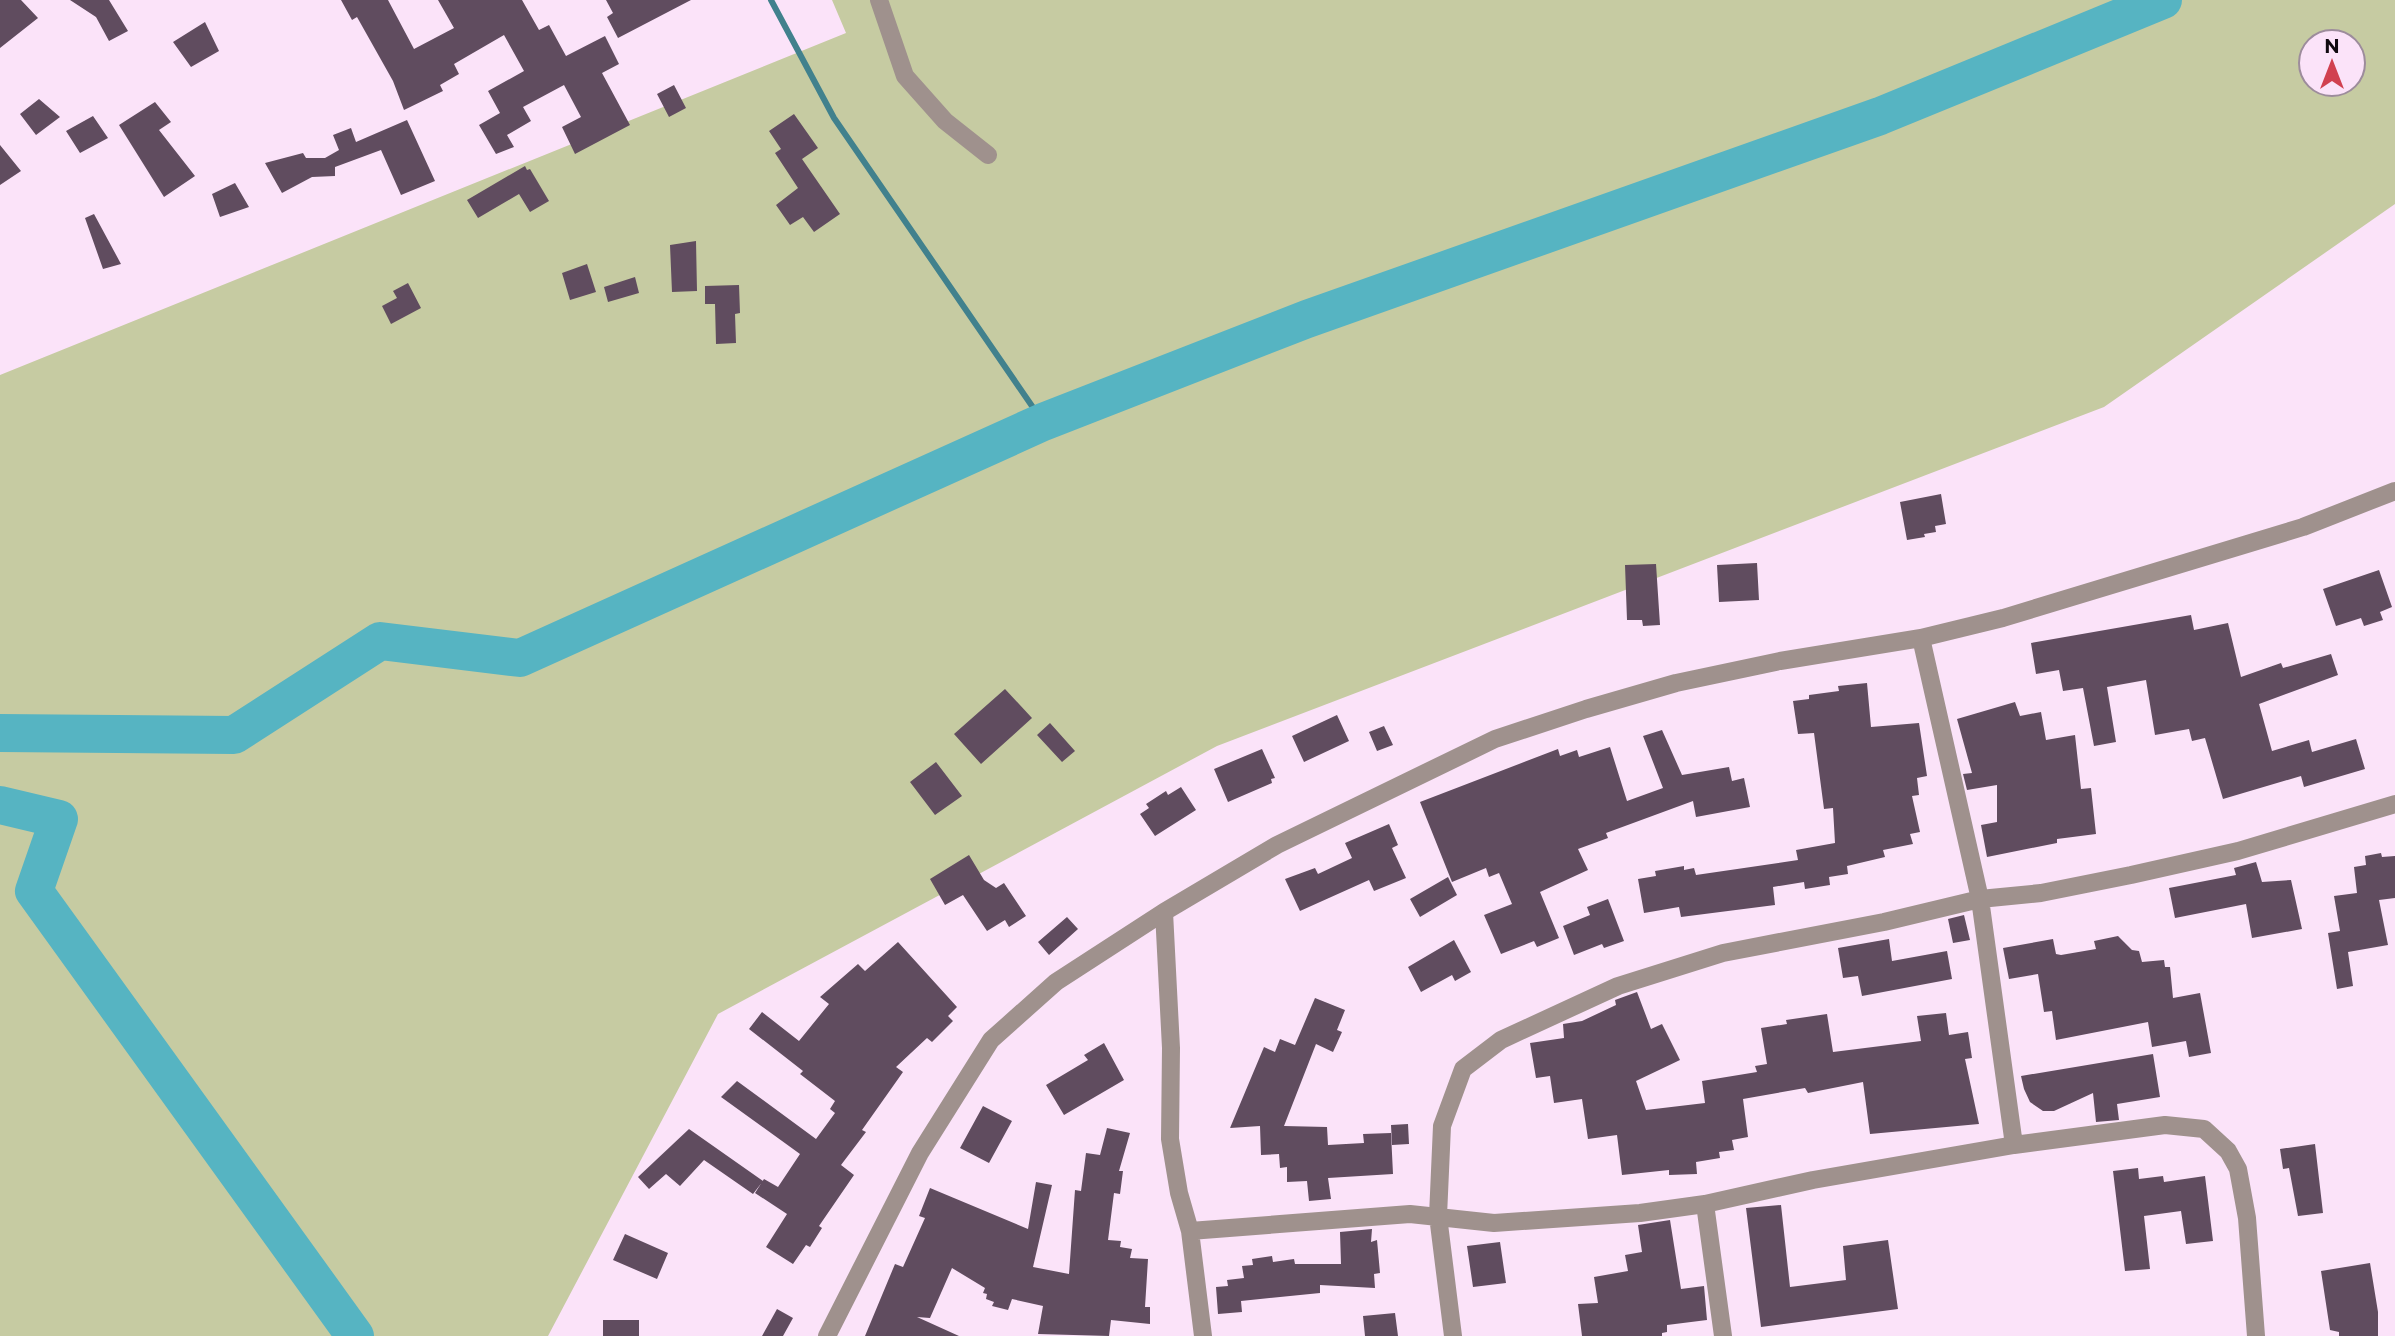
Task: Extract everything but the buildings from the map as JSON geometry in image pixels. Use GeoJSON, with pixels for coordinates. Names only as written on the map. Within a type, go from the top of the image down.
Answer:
{"type":"FeatureCollection","features":[{"type":"Feature","properties":{"kind":"street"},"geometry":{"type":"LineString","coordinates":[[879,0],[905,76],[945,121],[988,155]]}},
{"type":"Feature","properties":{"kind":"street"},"geometry":{"type":"LineString","coordinates":[[827,1336],[920,1153],[991,1040],[1056,982],[1164,912],[1277,845],[1495,739],[1676,682],[1780,661],[1921,638],[2003,618],[2303,527],[2395,491]]}},
{"type":"Feature","properties":{"kind":"street"},"geometry":{"type":"LineString","coordinates":[[1921,638],[1979,899],[2014,1145]]}},
{"type":"Feature","properties":{"kind":"street"},"geometry":{"type":"LineString","coordinates":[[1453,1336],[1438,1216],[1443,1126],[1463,1069],[1501,1040],[1618,986],[1658,971],[1723,953],[1884,922],[1979,899],[2041,893],[2238,851],[2395,804]]}},
{"type":"Feature","properties":{"kind":"street"},"geometry":{"type":"LineString","coordinates":[[1164,912],[1171,1048],[1170,1139],[1179,1193],[1190,1231],[1203,1336]]}},
{"type":"Feature","properties":{"kind":"street"},"geometry":{"type":"LineString","coordinates":[[1190,1231],[1410,1214],[1494,1223],[1640,1213],[1705,1204],[1813,1180],[2014,1145],[2165,1125],[2204,1129],[2228,1151],[2244,1190],[2256,1336]]}},
{"type":"Feature","properties":{"kind":"street"},"geometry":{"type":"LineString","coordinates":[[1705,1204],[1723,1336]]}},
{"type":"Feature","properties":{"kind":"green space"},"geometry":{"type":"Polygon","coordinates":[[[832,0],[2395,0],[2395,204],[2104,407],[1217,746],[718,1014],[548,1336],[0,1336],[0,375],[846,33],[832,0]]]}},
{"type":"Feature","properties":{"kind":"waterway"},"geometry":{"type":"LineString","coordinates":[[771,0],[834,118],[1043,422]]}},
{"type":"Feature","properties":{"kind":"waterway"},"geometry":{"type":"LineString","coordinates":[[0,733],[234,735],[380,641],[520,658],[1043,422],[1307,319],[1880,116],[2163,0]]}},
{"type":"Feature","properties":{"kind":"waterway"},"geometry":{"type":"LineString","coordinates":[[0,805],[59,819],[34,891],[355,1336]]}}]}
